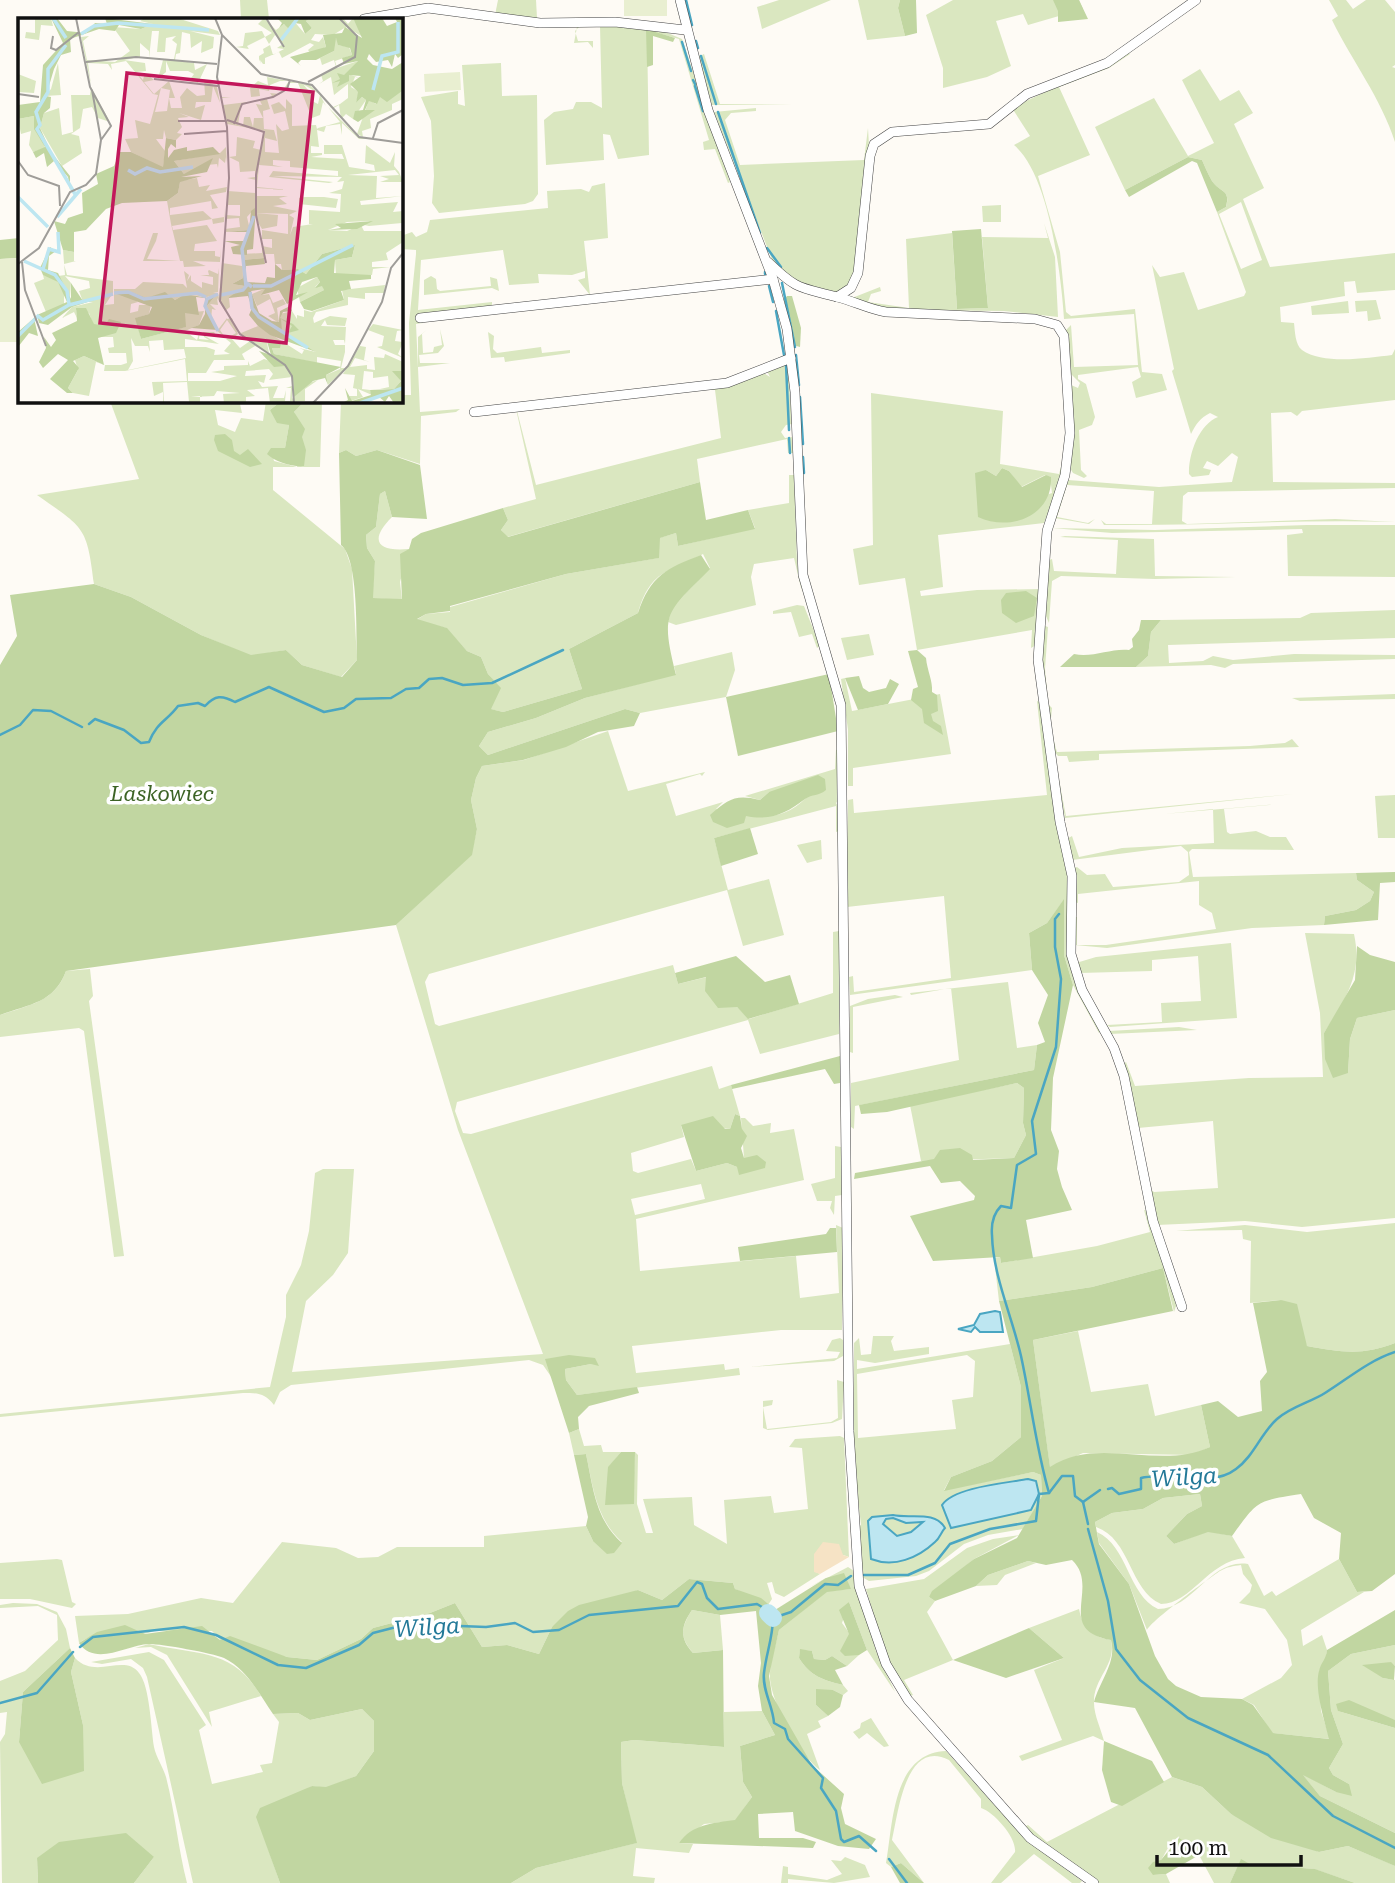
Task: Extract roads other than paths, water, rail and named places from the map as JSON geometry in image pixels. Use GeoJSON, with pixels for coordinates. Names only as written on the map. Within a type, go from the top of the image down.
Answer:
{"type":"FeatureCollection","features":[{"type":"Feature","properties":{"kind":"street"},"geometry":{"type":"LineString","coordinates":[[680,0],[685,30],[708,110],[773,279],[791,358],[803,575],[838,685],[844,733],[843,969],[849,1431],[859,1586],[886,1664],[908,1700],[1030,1838],[1094,1883]]}},
{"type":"Feature","properties":{"kind":"street"},"geometry":{"type":"LineString","coordinates":[[837,296],[851,288],[858,273],[869,164],[874,145],[879,140],[892,132],[912,128],[989,124],[1027,94],[1107,63],[1196,0]]}},
{"type":"Feature","properties":{"kind":"street"},"geometry":{"type":"LineString","coordinates":[[369,18],[423,8],[540,23],[623,22],[685,30]]}},
{"type":"Feature","properties":{"kind":"street"},"geometry":{"type":"LineString","coordinates":[[765,259],[801,289],[837,296],[863,307],[886,312],[1044,320],[1057,325],[1064,336],[1070,433],[1065,475],[1046,531],[1038,660],[1060,822],[1070,864],[1071,954],[1082,990],[1114,1048],[1124,1076],[1153,1221],[1182,1307]]}},
{"type":"Feature","properties":{"kind":"street"},"geometry":{"type":"LineString","coordinates":[[420,318],[773,279]]}},
{"type":"Feature","properties":{"kind":"street"},"geometry":{"type":"LineString","coordinates":[[474,412],[727,383],[791,358]]}},
{"type":"Feature","properties":{"kind":"water"},"geometry":{"type":"Polygon","coordinates":[[[1000,1312],[1003,1332],[980,1332],[975,1327],[971,1332],[958,1329],[974,1325],[980,1314],[1000,1312]]]}},
{"type":"Feature","properties":{"kind":"water"},"geometry":{"type":"Polygon","coordinates":[[[1028,1479],[1036,1481],[1039,1494],[1031,1510],[951,1528],[942,1505],[948,1499],[969,1490],[1028,1479]]]}},
{"type":"Feature","properties":{"kind":"water"},"geometry":{"type":"Polygon","coordinates":[[[872,1517],[929,1517],[941,1522],[945,1528],[938,1539],[921,1553],[897,1562],[880,1562],[871,1559],[868,1521],[872,1517]],[[893,1518],[886,1519],[883,1524],[897,1536],[911,1532],[923,1522],[906,1523],[893,1518]]]}},
{"type":"Feature","properties":{"kind":"waterway"},"geometry":{"type":"LineString","coordinates":[[686,0],[692,25]]}},
{"type":"Feature","properties":{"kind":"waterway"},"geometry":{"type":"LineString","coordinates":[[696,41],[698,48]]}},
{"type":"Feature","properties":{"kind":"waterway"},"geometry":{"type":"LineString","coordinates":[[682,42],[691,71]]}},
{"type":"Feature","properties":{"kind":"waterway"},"geometry":{"type":"LineString","coordinates":[[701,56],[716,104]]}},
{"type":"Feature","properties":{"kind":"waterway"},"geometry":{"type":"LineString","coordinates":[[693,80],[695,84]]}},
{"type":"Feature","properties":{"kind":"waterway"},"geometry":{"type":"LineString","coordinates":[[695,86],[703,111]]}},
{"type":"Feature","properties":{"kind":"waterway"},"geometry":{"type":"LineString","coordinates":[[718,112],[760,233]]}},
{"type":"Feature","properties":{"kind":"waterway"},"geometry":{"type":"LineString","coordinates":[[767,248],[781,267]]}},
{"type":"Feature","properties":{"kind":"waterway"},"geometry":{"type":"LineString","coordinates":[[782,283],[795,347]]}},
{"type":"Feature","properties":{"kind":"waterway"},"geometry":{"type":"LineString","coordinates":[[769,286],[773,302]]}},
{"type":"Feature","properties":{"kind":"waterway"},"geometry":{"type":"LineString","coordinates":[[776,311],[784,355]]}},
{"type":"Feature","properties":{"kind":"waterway"},"geometry":{"type":"LineString","coordinates":[[796,355],[799,385]]}},
{"type":"Feature","properties":{"kind":"waterway"},"geometry":{"type":"LineString","coordinates":[[786,365],[789,430]]}},
{"type":"Feature","properties":{"kind":"waterway"},"geometry":{"type":"LineString","coordinates":[[800,397],[803,444]]}},
{"type":"Feature","properties":{"kind":"waterway"},"geometry":{"type":"LineString","coordinates":[[789,438],[790,453]]}},
{"type":"Feature","properties":{"kind":"waterway"},"geometry":{"type":"LineString","coordinates":[[803,457],[804,473]]}},
{"type":"Feature","properties":{"kind":"waterway"},"geometry":{"type":"LineString","coordinates":[[89,724],[95,719],[124,730],[141,743],[149,742],[159,726],[178,706],[198,703],[205,706],[219,697],[235,702],[269,687],[324,712],[344,708],[356,699],[391,698],[406,689],[419,688],[429,679],[442,678],[463,685],[492,683],[563,650]]}},
{"type":"Feature","properties":{"kind":"waterway"},"geometry":{"type":"LineString","coordinates":[[0,735],[20,725],[33,710],[51,711],[82,727]]}},
{"type":"Feature","properties":{"kind":"waterway"},"geometry":{"type":"LineString","coordinates":[[1049,1493],[1021,1356],[999,1281],[992,1231],[993,1219],[998,1209],[1001,1206],[1011,1208],[1017,1165],[1036,1154],[1032,1121],[1056,1047],[1061,979],[1055,947],[1055,919],[1059,914]]}},
{"type":"Feature","properties":{"kind":"waterway","name":"Wilga"},"geometry":{"type":"LineString","coordinates":[[1108,1489],[1112,1488],[1119,1494],[1141,1489],[1141,1478],[1152,1476],[1202,1479],[1226,1475],[1242,1464],[1271,1425],[1282,1415],[1325,1393],[1376,1360],[1395,1352]]}},
{"type":"Feature","properties":{"kind":"waterway","name":"Wilga"},"geometry":{"type":"LineString","coordinates":[[864,1575],[908,1575],[935,1563],[950,1544],[990,1529],[1036,1521],[1039,1494],[1049,1493],[1062,1476],[1073,1476],[1075,1496],[1083,1502]]}},
{"type":"Feature","properties":{"kind":"waterway","name":"Wilga"},"geometry":{"type":"LineString","coordinates":[[1083,1502],[1100,1490]]}},
{"type":"Feature","properties":{"kind":"waterway"},"geometry":{"type":"LineString","coordinates":[[1083,1502],[1088,1524]]}},
{"type":"Feature","properties":{"kind":"waterway"},"geometry":{"type":"LineString","coordinates":[[1088,1529],[1108,1601],[1116,1649],[1140,1680],[1188,1718],[1268,1755],[1333,1816],[1395,1848]]}},
{"type":"Feature","properties":{"kind":"waterway"},"geometry":{"type":"LineString","coordinates":[[851,1576],[838,1585],[825,1584],[791,1612],[773,1618],[764,1679],[774,1723],[785,1729],[788,1739],[823,1778],[821,1788],[836,1811],[841,1839],[844,1842],[859,1836],[876,1851]]}},
{"type":"Feature","properties":{"kind":"waterway","name":"Wilga"},"geometry":{"type":"LineString","coordinates":[[80,1647],[93,1637],[184,1627],[216,1635],[278,1665],[306,1668],[359,1645],[373,1633],[408,1624],[486,1627],[515,1623],[533,1632],[559,1630],[589,1615],[678,1606],[697,1582],[702,1584],[707,1598],[718,1609],[757,1604],[762,1607]]}},
{"type":"Feature","properties":{"kind":"waterway","name":"Wilga"},"geometry":{"type":"LineString","coordinates":[[768,1613],[773,1618]]}},
{"type":"Feature","properties":{"kind":"waterway","name":"Wilga"},"geometry":{"type":"LineString","coordinates":[[0,1703],[37,1693],[73,1652]]}},
{"type":"Feature","properties":{"kind":"waterway"},"geometry":{"type":"LineString","coordinates":[[889,1859],[907,1883]]}},
{"type":"Feature","properties":{"kind":"park label","name":"Laskowiec"},"geometry":{"type":"Point","coordinates":[162,794]}}]}
